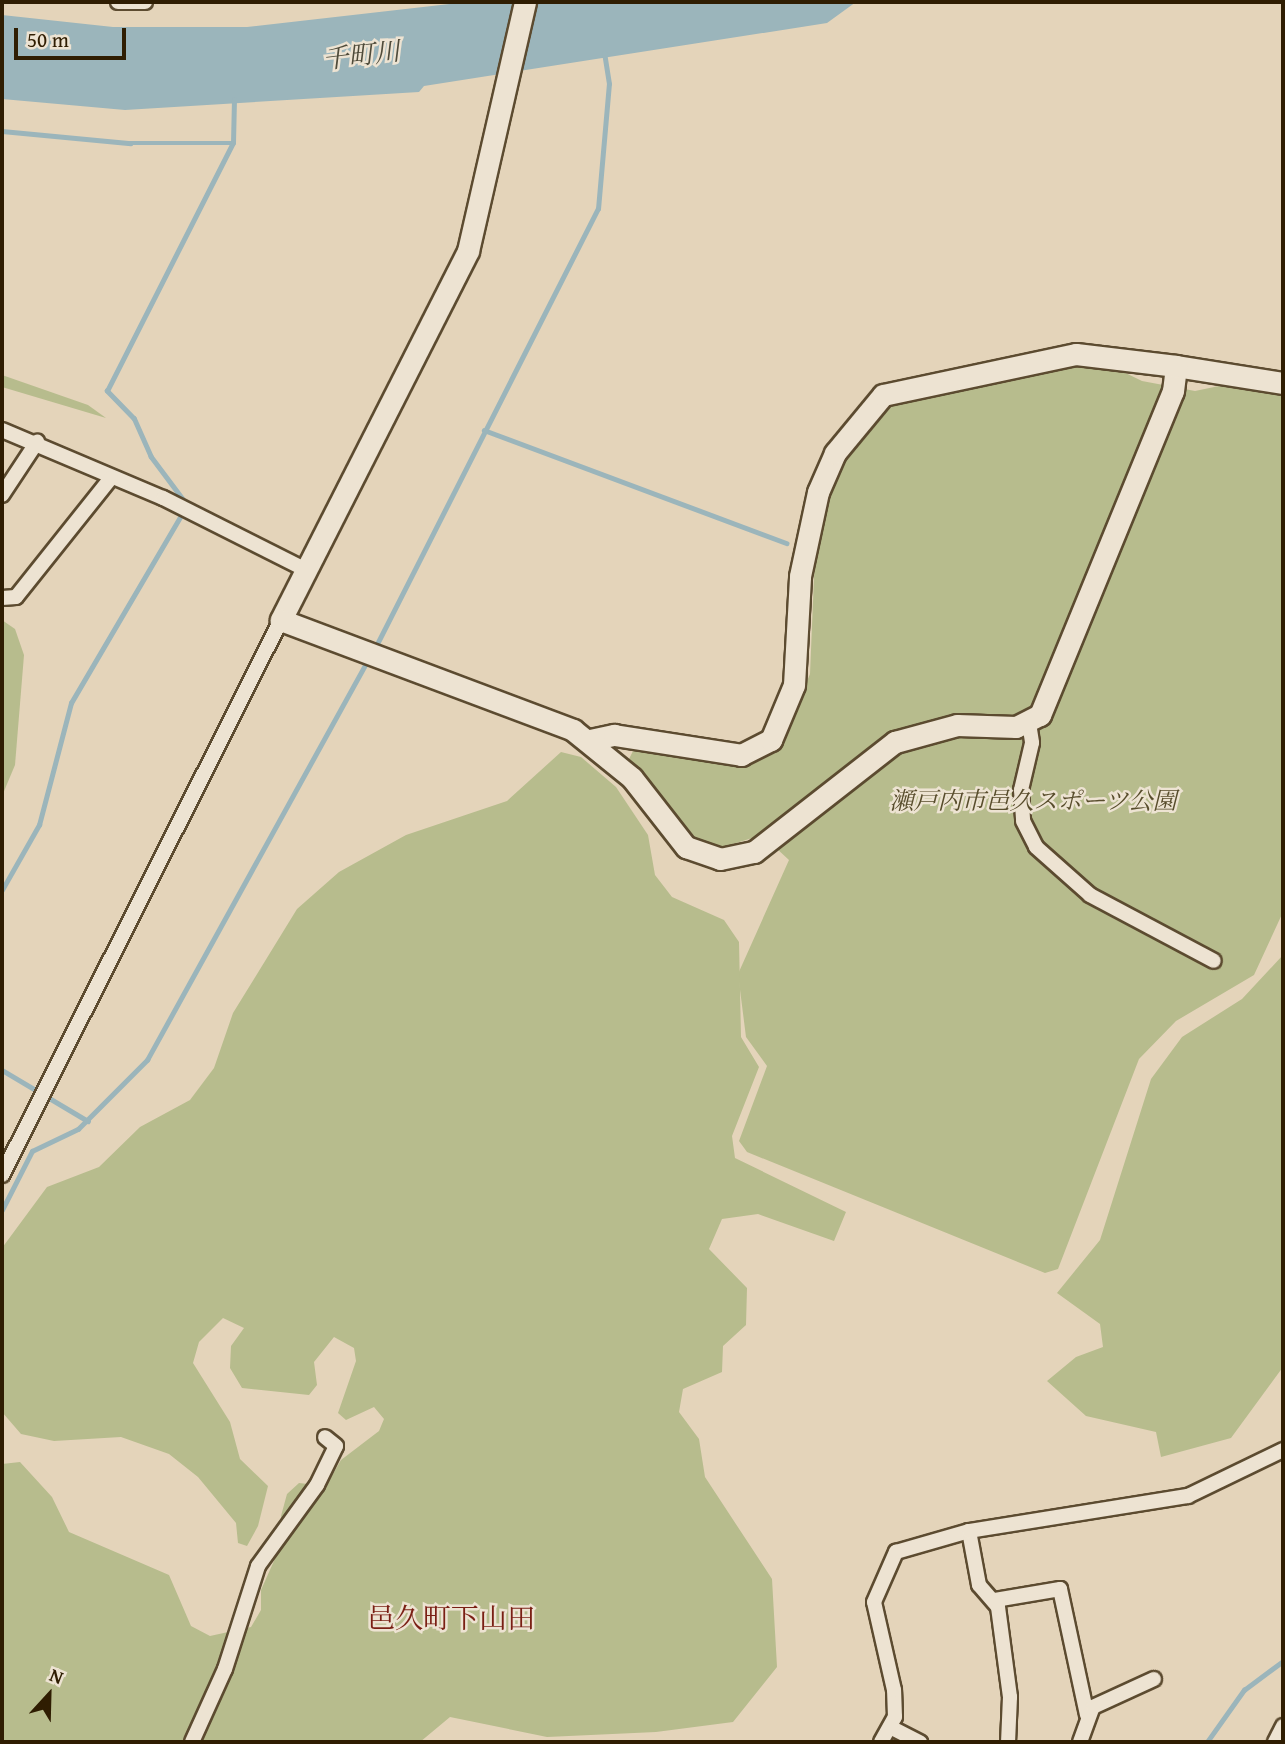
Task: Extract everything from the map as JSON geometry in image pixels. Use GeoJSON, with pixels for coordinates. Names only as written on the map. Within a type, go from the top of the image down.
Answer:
{"type":"FeatureCollection","features":[{"type":"Feature","properties":{"kind":"street"},"geometry":{"type":"LineString","coordinates":[[118,2],[145,2]]}},
{"type":"Feature","properties":{"kind":"street"},"geometry":{"type":"LineString","coordinates":[[2,1175],[468,251],[525,2]]}},
{"type":"Feature","properties":{"kind":"street"},"geometry":{"type":"LineString","coordinates":[[590,740],[614,735],[741,755],[771,740],[794,685],[800,576],[818,492],[835,453],[883,395],[1076,354],[1177,366],[1283,383]]}},
{"type":"Feature","properties":{"kind":"street"},"geometry":{"type":"LineString","coordinates":[[281,620],[548,719],[590,740],[632,778],[686,848],[720,859],[754,852],[895,742],[957,725],[1029,723],[1051,698],[1172,391],[1177,366]]}},
{"type":"Feature","properties":{"kind":"street"},"geometry":{"type":"LineString","coordinates":[[2,430],[37,442],[306,570]]}},
{"type":"Feature","properties":{"kind":"street"},"geometry":{"type":"LineString","coordinates":[[2,495],[37,442]]}},
{"type":"Feature","properties":{"kind":"street"},"geometry":{"type":"LineString","coordinates":[[2,598],[16,597],[111,478]]}},
{"type":"Feature","properties":{"kind":"street"},"geometry":{"type":"LineString","coordinates":[[1029,723],[1032,743],[1021,790],[1023,821],[1036,847],[1090,895],[1214,961]]}},
{"type":"Feature","properties":{"kind":"street"},"geometry":{"type":"LineString","coordinates":[[192,1742],[225,1669],[258,1566],[317,1485],[336,1446],[325,1437]]}},
{"type":"Feature","properties":{"kind":"street"},"geometry":{"type":"LineString","coordinates":[[881,1742],[890,1727],[894,1690],[874,1602],[876,1586],[908,1544],[969,1531],[1188,1496],[1283,1450]]}},
{"type":"Feature","properties":{"kind":"street"},"geometry":{"type":"LineString","coordinates":[[969,1531],[979,1585],[995,1600],[1010,1697],[1008,1742]]}},
{"type":"Feature","properties":{"kind":"street"},"geometry":{"type":"LineString","coordinates":[[995,1600],[1060,1588],[1087,1715],[1080,1742]]}},
{"type":"Feature","properties":{"kind":"street"},"geometry":{"type":"LineString","coordinates":[[1087,1715],[1154,1679]]}},
{"type":"Feature","properties":{"kind":"street"},"geometry":{"type":"LineString","coordinates":[[1275,1742],[1283,1726]]}},
{"type":"Feature","properties":{"kind":"street"},"geometry":{"type":"LineString","coordinates":[[890,1727],[920,1742]]}},
{"type":"Feature","properties":{"kind":"green space","name":"瀬戸内市邑久スポーツ公園"},"geometry":{"type":"Polygon","coordinates":[[[1067,362],[1107,364],[1142,381],[1195,391],[1219,386],[1283,394],[1283,912],[1254,975],[1176,1021],[1139,1059],[1058,1269],[1045,1273],[747,1152],[739,1141],[767,1066],[746,1037],[738,974],[789,860],[762,835],[720,848],[698,841],[628,761],[635,747],[744,763],[782,742],[810,674],[815,553],[825,505],[851,447],[879,410],[918,393],[1067,362]]]}},
{"type":"Feature","properties":{"kind":"green space"},"geometry":{"type":"Polygon","coordinates":[[[2,375],[88,405],[106,418],[2,387],[2,375]]]}},
{"type":"Feature","properties":{"kind":"green space"},"geometry":{"type":"Polygon","coordinates":[[[2,620],[15,629],[24,655],[15,765],[2,796],[2,620]]]}},
{"type":"Feature","properties":{"kind":"green space"},"geometry":{"type":"Polygon","coordinates":[[[561,752],[581,757],[616,787],[648,835],[655,875],[672,897],[724,920],[739,942],[741,1037],[759,1067],[732,1136],[735,1158],[846,1212],[834,1241],[758,1214],[722,1219],[709,1249],[747,1288],[746,1325],[723,1346],[722,1372],[683,1389],[679,1412],[699,1439],[705,1477],[772,1579],[777,1667],[733,1722],[656,1732],[547,1737],[450,1717],[420,1742],[2,1742],[2,1464],[20,1462],[52,1497],[69,1532],[169,1575],[191,1626],[210,1636],[251,1627],[261,1610],[261,1590],[286,1534],[281,1516],[287,1494],[299,1483],[326,1486],[341,1460],[379,1431],[384,1419],[374,1407],[346,1420],[338,1413],[356,1361],[354,1348],[334,1337],[314,1362],[317,1385],[309,1395],[242,1388],[230,1368],[231,1346],[244,1328],[223,1318],[199,1342],[193,1363],[230,1422],[240,1459],[268,1486],[258,1526],[247,1546],[238,1543],[236,1523],[198,1477],[169,1454],[121,1437],[54,1441],[21,1434],[2,1412],[2,1248],[47,1187],[99,1167],[140,1127],[190,1100],[214,1068],[233,1013],[297,909],[339,872],[406,835],[507,801],[561,752]]]}},
{"type":"Feature","properties":{"kind":"green space"},"geometry":{"type":"Polygon","coordinates":[[[1283,955],[1283,1367],[1231,1438],[1161,1457],[1156,1432],[1086,1416],[1047,1381],[1076,1357],[1103,1347],[1100,1324],[1057,1293],[1100,1240],[1151,1079],[1182,1037],[1242,999],[1283,955]]]}},
{"type":"Feature","properties":{"kind":"water","name":"千町川"},"geometry":{"type":"Polygon","coordinates":[[[467,2],[856,2],[827,23],[424,86],[419,92],[125,110],[2,99],[2,15],[113,27],[247,27],[467,2]]]}},
{"type":"Feature","properties":{"kind":"waterway"},"geometry":{"type":"LineString","coordinates":[[375,648],[598,209],[609,84],[604,53]]}},
{"type":"Feature","properties":{"kind":"waterway"},"geometry":{"type":"LineString","coordinates":[[186,504],[151,457],[134,419],[107,391],[233,143],[234,100]]}},
{"type":"Feature","properties":{"kind":"waterway"},"geometry":{"type":"LineString","coordinates":[[2,131],[130,143],[233,143]]}},
{"type":"Feature","properties":{"kind":"waterway"},"geometry":{"type":"LineString","coordinates":[[484,430],[787,543]]}},
{"type":"Feature","properties":{"kind":"waterway"},"geometry":{"type":"LineString","coordinates":[[2,890],[39,825],[71,703],[183,512]]}},
{"type":"Feature","properties":{"kind":"waterway"},"geometry":{"type":"LineString","coordinates":[[2,1210],[32,1151],[78,1129],[147,1060],[369,658]]}},
{"type":"Feature","properties":{"kind":"waterway"},"geometry":{"type":"LineString","coordinates":[[2,1070],[88,1121]]}},
{"type":"Feature","properties":{"kind":"waterway"},"geometry":{"type":"LineString","coordinates":[[1207,1742],[1244,1690],[1283,1661]]}},
{"type":"Feature","properties":{"kind":"district","name":"邑久町下山田"},"geometry":{"type":"Point","coordinates":[451,1618]}}]}
